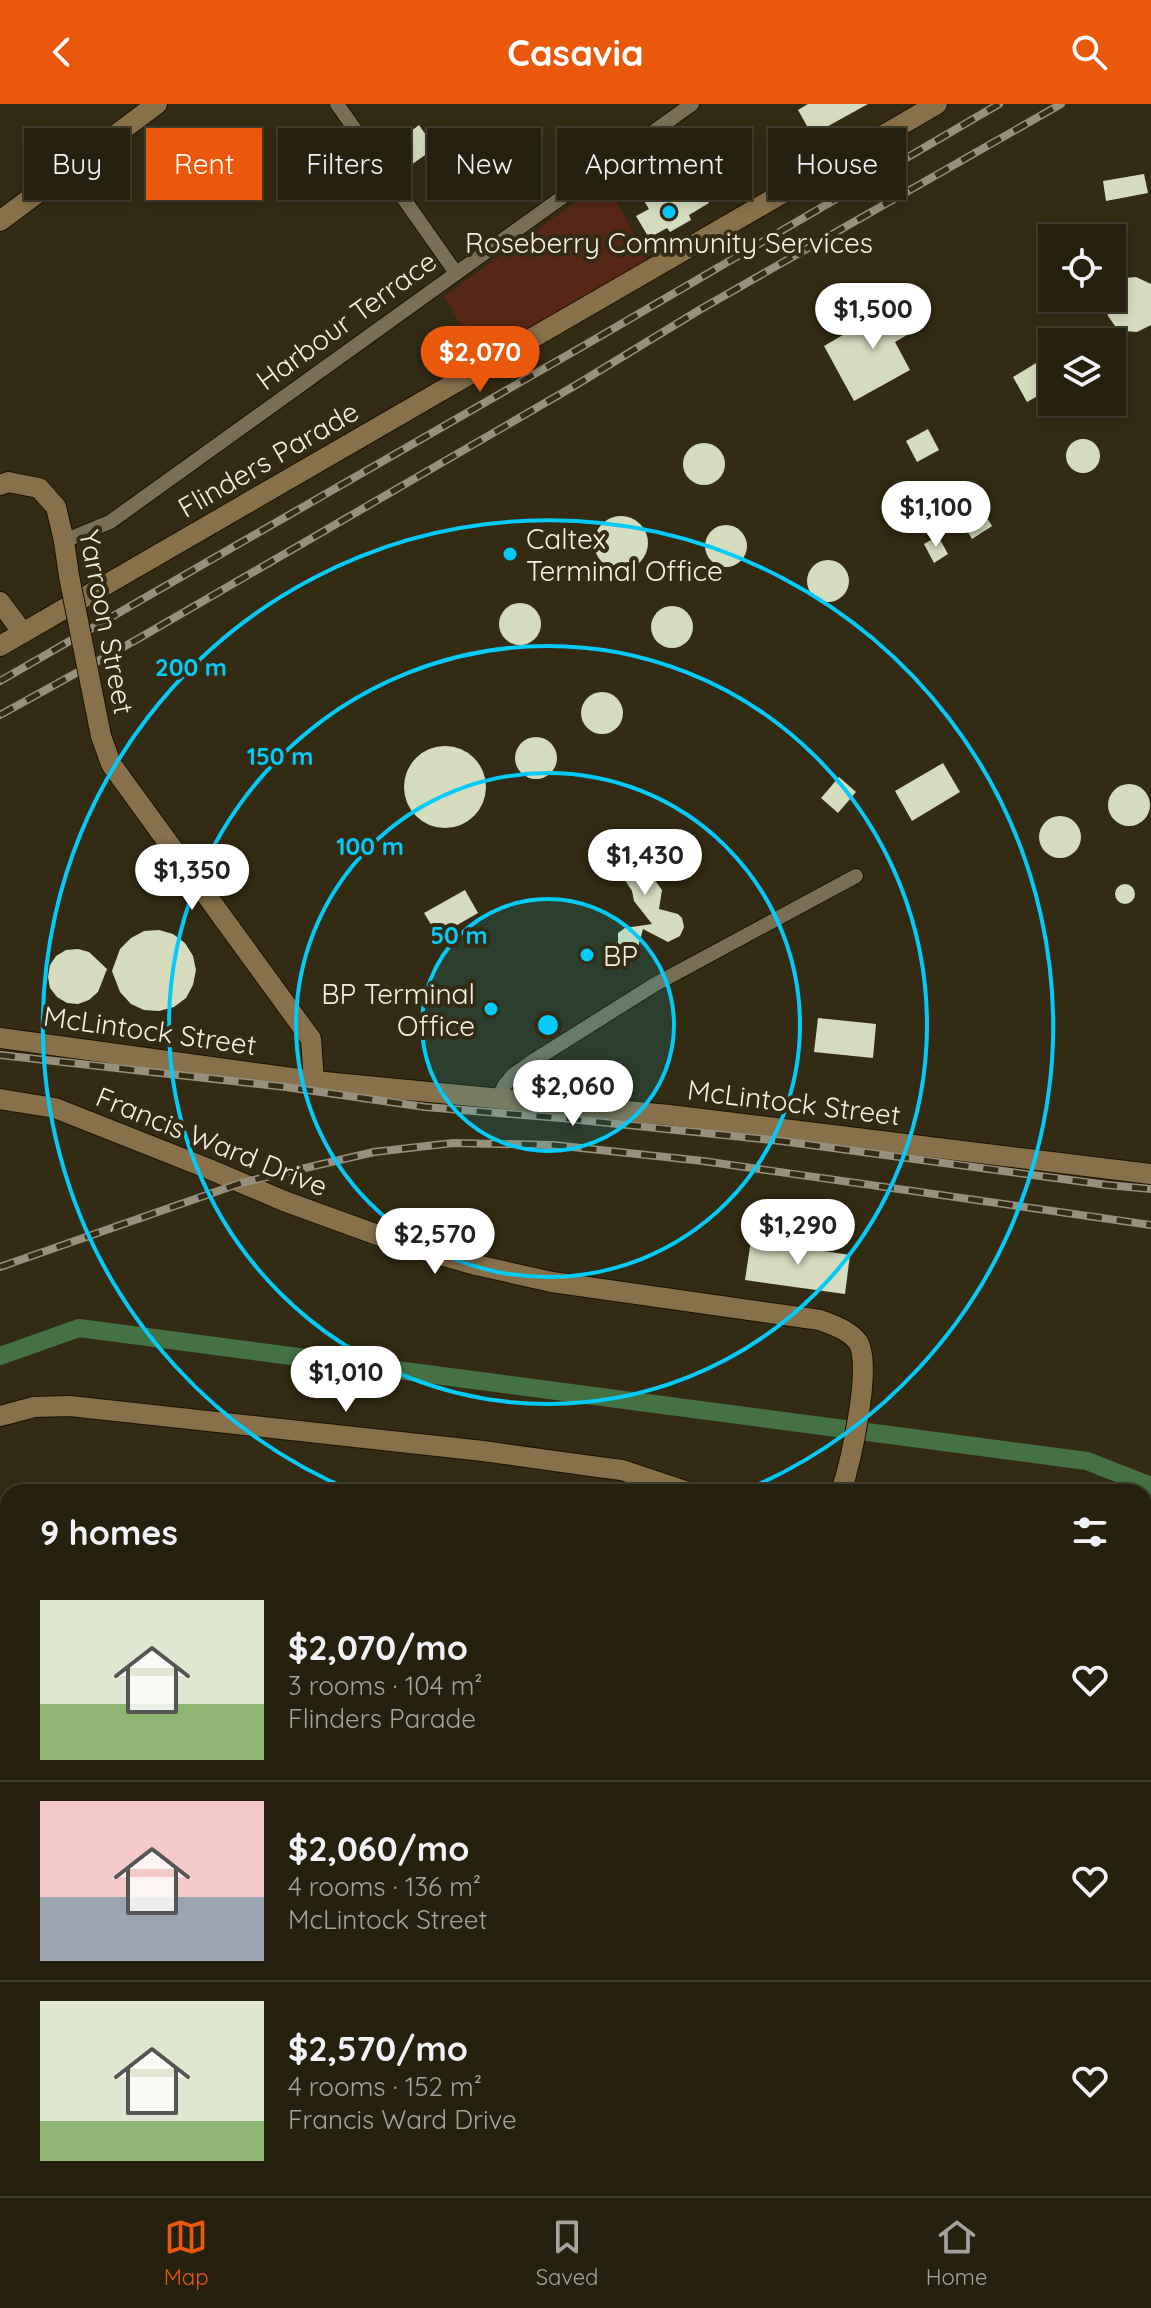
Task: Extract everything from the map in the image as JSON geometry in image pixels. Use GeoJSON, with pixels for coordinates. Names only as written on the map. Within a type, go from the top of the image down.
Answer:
{"type":"FeatureCollection","features":[{"type":"Feature","properties":{"kind":"street"},"geometry":{"type":"LineString","coordinates":[[0,221],[157,104]]}},
{"type":"Feature","properties":{"kind":"street"},"geometry":{"type":"LineString","coordinates":[[337,104],[456,273]]}},
{"type":"Feature","properties":{"kind":"street","name":"Harbour Terrace"},"geometry":{"type":"LineString","coordinates":[[64,541],[110,522],[692,104]]}},
{"type":"Feature","properties":{"kind":"street","name":"Flinders Parade"},"geometry":{"type":"LineString","coordinates":[[0,646],[937,104]]}},
{"type":"Feature","properties":{"kind":"street","name":"Yarroon Street"},"geometry":{"type":"LineString","coordinates":[[0,485],[8,482],[39,488],[56,507],[101,736],[111,764],[311,1039],[314,1081]]}},
{"type":"Feature","properties":{"kind":"street"},"geometry":{"type":"LineString","coordinates":[[0,602],[23,633]]}},
{"type":"Feature","properties":{"kind":"street"},"geometry":{"type":"LineString","coordinates":[[498,1099],[513,1075],[654,985],[856,876]]}},
{"type":"Feature","properties":{"kind":"street","name":"McLintock Street"},"geometry":{"type":"LineString","coordinates":[[0,1038],[314,1081],[669,1115],[1151,1174]]}},
{"type":"Feature","properties":{"kind":"street","name":"Francis Ward Drive"},"geometry":{"type":"LineString","coordinates":[[0,1099],[55,1108],[284,1201],[405,1245],[476,1265],[552,1282],[820,1320],[839,1328],[858,1343],[864,1361],[844,1484]]}},
{"type":"Feature","properties":{"kind":"street"},"geometry":{"type":"LineString","coordinates":[[0,1416],[34,1407],[70,1406],[483,1451],[622,1470],[664,1484]]}},
{"type":"Feature","properties":{"kind":"shaded area"},"geometry":{"type":"Polygon","coordinates":[[[578,200],[616,200],[648,262],[480,358],[444,296],[578,200]]]}},
{"type":"Feature","properties":{"kind":"building"},"geometry":{"type":"Polygon","coordinates":[[[808,104],[868,104],[825,128],[808,128],[798,110],[808,104]]]}},
{"type":"Feature","properties":{"kind":"building"},"geometry":{"type":"Polygon","coordinates":[[[419,125],[427,136],[427,154],[411,165],[411,131],[419,125]]]}},
{"type":"Feature","properties":{"kind":"building"},"geometry":{"type":"Polygon","coordinates":[[[1144,174],[1148,193],[1106,201],[1103,181],[1144,174]]]}},
{"type":"Feature","properties":{"kind":"building","name":"Roseberry Community Services"},"geometry":{"type":"Polygon","coordinates":[[[646,200],[707,200],[709,203],[689,215],[691,220],[670,232],[667,228],[649,238],[636,216],[649,209],[646,200]]]}},
{"type":"Feature","properties":{"kind":"building"},"geometry":{"type":"Polygon","coordinates":[[[1136,277],[1151,284],[1151,325],[1137,332],[1115,326],[1108,316],[1107,312],[1126,312],[1126,278],[1136,277]]]}},
{"type":"Feature","properties":{"kind":"building"},"geometry":{"type":"Polygon","coordinates":[[[903,300],[919,328],[895,342],[910,370],[854,401],[824,346],[903,300]]]}},
{"type":"Feature","properties":{"kind":"building"},"geometry":{"type":"Polygon","coordinates":[[[1038,362],[1038,396],[1027,402],[1013,377],[1038,362]]]}},
{"type":"Feature","properties":{"kind":"building"},"geometry":{"type":"Polygon","coordinates":[[[928,429],[939,450],[917,462],[906,441],[928,429]]]}},
{"type":"Feature","properties":{"kind":"building"},"geometry":{"type":"Polygon","coordinates":[[[1083,439],[1095,444],[1100,456],[1095,468],[1083,473],[1071,468],[1066,456],[1071,444],[1083,439]]]}},
{"type":"Feature","properties":{"kind":"building"},"geometry":{"type":"Polygon","coordinates":[[[704,443],[719,449],[725,464],[719,479],[704,485],[689,479],[683,464],[689,449],[704,443]]]}},
{"type":"Feature","properties":{"kind":"building"},"geometry":{"type":"Polygon","coordinates":[[[975,498],[992,526],[972,539],[955,510],[975,498]]]}},
{"type":"Feature","properties":{"kind":"building"},"geometry":{"type":"Polygon","coordinates":[[[621,516],[640,524],[648,543],[640,562],[621,570],[602,562],[594,543],[602,524],[621,516]]]}},
{"type":"Feature","properties":{"kind":"building"},"geometry":{"type":"Polygon","coordinates":[[[726,525],[741,531],[747,546],[741,561],[726,567],[711,561],[705,546],[711,531],[726,525]]]}},
{"type":"Feature","properties":{"kind":"building"},"geometry":{"type":"Polygon","coordinates":[[[938,536],[948,554],[934,563],[924,544],[938,536]]]}},
{"type":"Feature","properties":{"kind":"building"},"geometry":{"type":"Polygon","coordinates":[[[828,560],[843,566],[849,581],[843,596],[828,602],[813,596],[807,581],[813,566],[828,560]]]}},
{"type":"Feature","properties":{"kind":"building"},"geometry":{"type":"Polygon","coordinates":[[[520,603],[535,609],[541,624],[535,639],[520,645],[505,639],[499,624],[505,609],[520,603]]]}},
{"type":"Feature","properties":{"kind":"building"},"geometry":{"type":"Polygon","coordinates":[[[672,606],[687,612],[693,627],[687,642],[672,648],[657,642],[651,627],[657,612],[672,606]]]}},
{"type":"Feature","properties":{"kind":"building"},"geometry":{"type":"Polygon","coordinates":[[[602,692],[617,698],[623,713],[617,728],[602,734],[587,728],[581,713],[587,698],[602,692]]]}},
{"type":"Feature","properties":{"kind":"building"},"geometry":{"type":"Polygon","coordinates":[[[536,737],[551,743],[557,758],[551,773],[536,779],[521,773],[515,758],[521,743],[536,737]]]}},
{"type":"Feature","properties":{"kind":"building"},"geometry":{"type":"Polygon","coordinates":[[[445,746],[461,750],[474,758],[482,771],[486,787],[482,803],[474,816],[461,824],[445,828],[429,824],[416,816],[408,803],[404,787],[408,771],[416,758],[429,750],[445,746]]]}},
{"type":"Feature","properties":{"kind":"building"},"geometry":{"type":"Polygon","coordinates":[[[943,763],[960,792],[912,821],[895,791],[943,763]]]}},
{"type":"Feature","properties":{"kind":"building"},"geometry":{"type":"Polygon","coordinates":[[[839,777],[856,792],[838,813],[821,798],[839,777]]]}},
{"type":"Feature","properties":{"kind":"building"},"geometry":{"type":"Polygon","coordinates":[[[1129,784],[1144,790],[1150,805],[1144,820],[1129,826],[1114,820],[1108,805],[1114,790],[1129,784]]]}},
{"type":"Feature","properties":{"kind":"building"},"geometry":{"type":"Polygon","coordinates":[[[1060,816],[1075,822],[1081,837],[1075,852],[1060,858],[1045,852],[1039,837],[1045,822],[1060,816]]]}},
{"type":"Feature","properties":{"kind":"building"},"geometry":{"type":"Polygon","coordinates":[[[644,837],[658,861],[646,868],[662,890],[659,909],[678,914],[684,927],[680,936],[668,942],[643,929],[638,947],[628,951],[618,945],[618,933],[625,928],[652,924],[634,901],[632,891],[611,858],[644,837]]]}},
{"type":"Feature","properties":{"kind":"building"},"geometry":{"type":"Polygon","coordinates":[[[1121,884],[1129,884],[1135,894],[1129,904],[1121,904],[1115,898],[1115,890],[1121,884]]]}},
{"type":"Feature","properties":{"kind":"building"},"geometry":{"type":"Polygon","coordinates":[[[465,890],[478,913],[438,936],[424,913],[465,890]]]}},
{"type":"Feature","properties":{"kind":"building"},"geometry":{"type":"Polygon","coordinates":[[[159,930],[173,934],[185,943],[193,956],[196,970],[186,998],[174,1007],[159,1011],[144,1010],[131,1004],[120,992],[112,971],[120,949],[131,938],[144,931],[159,930]]]}},
{"type":"Feature","properties":{"kind":"building"},"geometry":{"type":"Polygon","coordinates":[[[66,950],[89,952],[107,969],[98,992],[89,1000],[78,1004],[67,1003],[50,988],[50,965],[56,956],[66,950]]]}},
{"type":"Feature","properties":{"kind":"building"},"geometry":{"type":"Polygon","coordinates":[[[818,1018],[876,1024],[873,1058],[814,1052],[818,1018]]]}},
{"type":"Feature","properties":{"kind":"building"},"geometry":{"type":"Polygon","coordinates":[[[751,1240],[850,1255],[845,1294],[745,1280],[751,1240]]]}},
{"type":"Feature","properties":{"kind":"waterway"},"geometry":{"type":"LineString","coordinates":[[0,1356],[79,1328],[1087,1461],[1146,1484]]}},
{"type":"Feature","properties":{"kind":"railway"},"geometry":{"type":"LineString","coordinates":[[0,681],[999,104]]}},
{"type":"Feature","properties":{"kind":"railway"},"geometry":{"type":"LineString","coordinates":[[0,715],[136,640],[701,309],[1061,104]]}},
{"type":"Feature","properties":{"kind":"railway"},"geometry":{"type":"LineString","coordinates":[[0,1055],[286,1087],[425,1107],[781,1141],[1151,1189]]}},
{"type":"Feature","properties":{"kind":"railway"},"geometry":{"type":"LineString","coordinates":[[0,1267],[241,1183],[374,1152],[453,1143],[553,1145],[703,1161],[1151,1225]]}},
{"type":"Feature","properties":{"kind":"place","name":"Roseberry Community Services"},"geometry":{"type":"Point","coordinates":[669,212]}},
{"type":"Feature","properties":{"kind":"place","name":"Caltex Terminal Office"},"geometry":{"type":"Point","coordinates":[510,554]}},
{"type":"Feature","properties":{"kind":"place","name":"BP"},"geometry":{"type":"Point","coordinates":[587,955]}},
{"type":"Feature","properties":{"kind":"place","name":"BP Terminal Office"},"geometry":{"type":"Point","coordinates":[491,1009]}}]}
